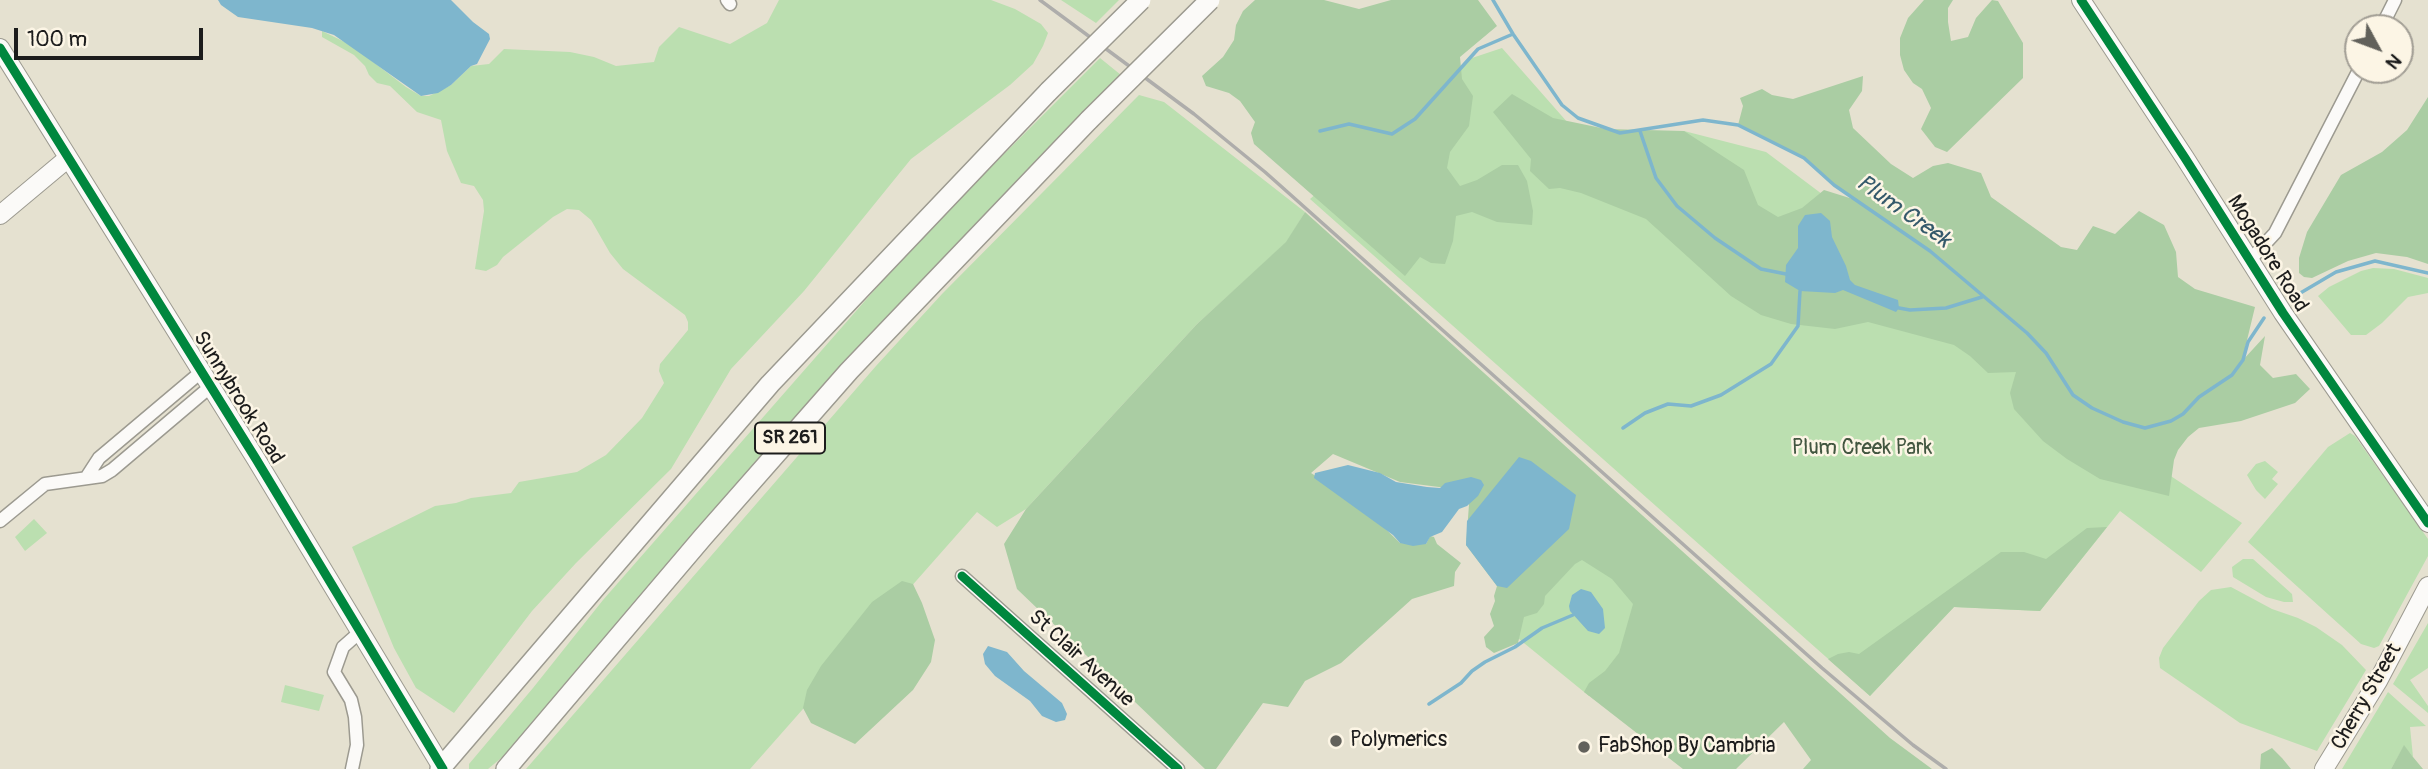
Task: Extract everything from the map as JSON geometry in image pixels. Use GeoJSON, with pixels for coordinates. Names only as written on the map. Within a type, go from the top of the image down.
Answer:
{"type":"FeatureCollection","features":[{"type":"Feature","properties":{"kind":"main road","name":"SR 261"},"geometry":{"type":"LineString","coordinates":[[442,768],[770,384],[1049,91],[1141,0]]}},
{"type":"Feature","properties":{"kind":"main road","name":"SR 261"},"geometry":{"type":"LineString","coordinates":[[506,769],[703,537],[849,371],[1089,120],[1210,0]]}},
{"type":"Feature","properties":{"kind":"street","name":"Mogadore Road"},"geometry":{"type":"LineString","coordinates":[[2081,0],[2290,323],[2428,523]]}},
{"type":"Feature","properties":{"kind":"street","name":"Sunnybrook Road"},"geometry":{"type":"LineString","coordinates":[[0,48],[442,768]]}},
{"type":"Feature","properties":{"kind":"street"},"geometry":{"type":"LineString","coordinates":[[2250,260],[2275,233],[2353,84]]}},
{"type":"Feature","properties":{"kind":"street"},"geometry":{"type":"LineString","coordinates":[[0,215],[67,159]]}},
{"type":"Feature","properties":{"kind":"street"},"geometry":{"type":"LineString","coordinates":[[0,521],[45,484],[86,478],[99,458],[206,380]]}},
{"type":"Feature","properties":{"kind":"street","name":"St Clair Avenue"},"geometry":{"type":"LineString","coordinates":[[962,576],[1178,769]]}},
{"type":"Feature","properties":{"kind":"street","name":"Cherry Street"},"geometry":{"type":"LineString","coordinates":[[2324,769],[2378,681],[2428,586]]}},
{"type":"Feature","properties":{"kind":"street"},"geometry":{"type":"LineString","coordinates":[[352,769],[357,745],[355,718],[351,700],[334,672],[340,653],[360,632]]}},
{"type":"Feature","properties":{"kind":"green space"},"geometry":{"type":"Polygon","coordinates":[[[779,0],[991,0],[1015,9],[1041,24],[1048,33],[1033,64],[1010,85],[911,159],[804,291],[731,369],[671,469],[576,563],[532,611],[454,713],[416,688],[394,648],[352,547],[435,506],[511,493],[519,482],[577,472],[606,455],[642,418],[664,383],[659,371],[660,364],[688,330],[688,322],[685,315],[623,269],[610,253],[591,220],[579,210],[567,209],[553,217],[503,257],[497,265],[486,271],[475,269],[484,211],[483,200],[474,186],[461,183],[447,151],[441,120],[417,112],[390,86],[377,83],[354,55],[322,37],[322,31],[351,45],[406,87],[421,96],[429,96],[451,85],[471,66],[489,64],[504,49],[570,52],[594,57],[616,66],[654,62],[659,47],[679,27],[730,44],[767,23],[779,0]]]}},
{"type":"Feature","properties":{"kind":"green space"},"geometry":{"type":"Polygon","coordinates":[[[1061,0],[1119,0],[1096,23],[1061,0]]]}},
{"type":"Feature","properties":{"kind":"green space"},"geometry":{"type":"Polygon","coordinates":[[[1255,0],[1324,0],[1359,9],[1391,0],[1478,0],[1497,26],[1460,57],[1462,79],[1473,96],[1469,126],[1450,152],[1447,168],[1460,186],[1477,180],[1502,165],[1518,165],[1527,181],[1533,211],[1532,225],[1497,222],[1472,212],[1456,216],[1453,241],[1445,264],[1431,263],[1420,257],[1405,276],[1254,144],[1251,133],[1255,122],[1240,101],[1229,93],[1206,86],[1202,76],[1223,57],[1234,40],[1236,25],[1243,11],[1255,0]]]}},
{"type":"Feature","properties":{"kind":"green space"},"geometry":{"type":"Polygon","coordinates":[[[1924,0],[1953,0],[1948,8],[1951,41],[1968,37],[1976,18],[1992,0],[1998,1],[2023,43],[2023,78],[1947,152],[1935,147],[1921,129],[1931,108],[1922,89],[1913,83],[1904,70],[1900,55],[1900,38],[1908,18],[1924,0]]]}},
{"type":"Feature","properties":{"kind":"green space","name":"Plum Creek Park"},"geometry":{"type":"Polygon","coordinates":[[[1502,48],[1568,123],[1624,141],[1684,131],[1766,152],[2031,351],[2060,403],[2242,523],[2201,572],[2120,511],[2040,611],[1954,607],[1870,696],[1310,199],[1472,58],[1502,48]]]}},
{"type":"Feature","properties":{"kind":"green space"},"geometry":{"type":"Polygon","coordinates":[[[1100,58],[1121,75],[512,749],[488,769],[469,769],[469,764],[603,600],[920,238],[1100,58]]]}},
{"type":"Feature","properties":{"kind":"green space"},"geometry":{"type":"Polygon","coordinates":[[[1863,76],[1862,91],[1849,110],[1853,128],[1891,164],[1913,178],[1933,166],[1948,163],[1981,173],[1991,197],[2061,247],[2077,250],[2093,226],[2115,234],[2139,211],[2164,225],[2176,252],[2178,277],[2195,289],[2255,307],[2242,361],[2265,336],[2260,365],[2273,378],[2296,374],[2310,389],[2295,403],[2241,421],[2199,428],[2178,450],[2169,496],[2100,479],[2043,441],[2014,409],[2010,393],[2016,372],[1988,373],[1954,345],[1868,322],[1835,329],[1791,324],[1761,315],[1731,296],[1646,219],[1581,193],[1560,188],[1549,189],[1530,171],[1531,159],[1493,112],[1512,94],[1553,118],[1606,129],[1684,131],[1744,170],[1758,205],[1778,217],[1802,208],[1824,190],[1856,200],[1834,185],[1804,158],[1738,125],[1743,106],[1740,98],[1762,89],[1772,95],[1793,99],[1863,76]]]}},
{"type":"Feature","properties":{"kind":"green space"},"geometry":{"type":"Polygon","coordinates":[[[1139,95],[1164,102],[1305,212],[1287,242],[1197,324],[1026,509],[997,527],[977,512],[750,769],[526,769],[876,366],[942,294],[1139,95]]]}},
{"type":"Feature","properties":{"kind":"green space"},"geometry":{"type":"Polygon","coordinates":[[[2428,97],[2428,264],[2407,257],[2376,253],[2348,261],[2312,278],[2304,277],[2299,273],[2299,258],[2307,232],[2341,175],[2382,152],[2407,130],[2428,97]]]}},
{"type":"Feature","properties":{"kind":"green space"},"geometry":{"type":"Polygon","coordinates":[[[1305,212],[1890,738],[1932,769],[1803,769],[1811,760],[1784,722],[1736,769],[1683,769],[1584,692],[1589,683],[1605,671],[1619,653],[1633,604],[1612,579],[1582,560],[1575,564],[1545,596],[1544,604],[1537,613],[1524,617],[1518,643],[1494,653],[1486,647],[1484,637],[1494,626],[1490,614],[1497,586],[1466,545],[1470,491],[1400,482],[1333,454],[1311,473],[1361,505],[1400,543],[1426,544],[1430,536],[1434,537],[1437,544],[1461,563],[1455,572],[1454,586],[1412,599],[1341,663],[1305,681],[1288,707],[1263,703],[1216,769],[1205,769],[1017,589],[1004,544],[1026,509],[1197,324],[1286,242],[1305,212]]]}},
{"type":"Feature","properties":{"kind":"green space"},"geometry":{"type":"Polygon","coordinates":[[[2373,268],[2394,269],[2428,278],[2428,293],[2408,297],[2366,335],[2351,335],[2318,296],[2329,287],[2373,268]]]}},
{"type":"Feature","properties":{"kind":"green space"},"geometry":{"type":"Polygon","coordinates":[[[2350,433],[2355,436],[2428,539],[2428,556],[2379,646],[2374,648],[2361,644],[2248,542],[2328,447],[2350,433]]]}},
{"type":"Feature","properties":{"kind":"green space"},"geometry":{"type":"Polygon","coordinates":[[[2265,461],[2278,472],[2272,479],[2278,484],[2265,499],[2247,475],[2256,464],[2265,461]]]}},
{"type":"Feature","properties":{"kind":"green space"},"geometry":{"type":"Polygon","coordinates":[[[34,519],[47,533],[25,551],[15,537],[34,519]]]}},
{"type":"Feature","properties":{"kind":"green space"},"geometry":{"type":"Polygon","coordinates":[[[2107,527],[2040,611],[1954,607],[1870,696],[1828,659],[1849,652],[1859,654],[2001,552],[2024,552],[2046,559],[2087,528],[2107,527]]]}},
{"type":"Feature","properties":{"kind":"green space"},"geometry":{"type":"Polygon","coordinates":[[[1589,554],[1642,596],[1643,624],[1589,696],[1519,639],[1512,617],[1573,557],[1589,554]]]}},
{"type":"Feature","properties":{"kind":"green space"},"geometry":{"type":"Polygon","coordinates":[[[2243,559],[2253,559],[2292,594],[2293,602],[2266,597],[2233,577],[2232,567],[2243,559]]]}},
{"type":"Feature","properties":{"kind":"green space"},"geometry":{"type":"Polygon","coordinates":[[[902,581],[913,584],[922,603],[935,640],[931,662],[913,690],[855,744],[811,723],[803,708],[807,690],[821,666],[872,602],[902,581]]]}},
{"type":"Feature","properties":{"kind":"green space"},"geometry":{"type":"Polygon","coordinates":[[[2231,587],[2272,609],[2316,627],[2342,645],[2366,670],[2317,751],[2240,723],[2160,668],[2159,658],[2163,648],[2199,601],[2211,590],[2231,587]]]}},
{"type":"Feature","properties":{"kind":"green space"},"geometry":{"type":"Polygon","coordinates":[[[2428,623],[2428,668],[2410,680],[2428,706],[2428,713],[2393,684],[2428,623]]]}},
{"type":"Feature","properties":{"kind":"green space"},"geometry":{"type":"Polygon","coordinates":[[[285,685],[324,695],[319,711],[281,702],[285,685]]]}},
{"type":"Feature","properties":{"kind":"green space"},"geometry":{"type":"Polygon","coordinates":[[[2388,692],[2426,726],[2410,727],[2413,757],[2404,746],[2391,769],[2342,769],[2388,692]]]}},
{"type":"Feature","properties":{"kind":"green space"},"geometry":{"type":"Polygon","coordinates":[[[2404,745],[2413,757],[2423,769],[2391,769],[2404,745]]]}},
{"type":"Feature","properties":{"kind":"green space"},"geometry":{"type":"Polygon","coordinates":[[[2272,748],[2291,769],[2260,769],[2261,754],[2272,748]]]}},
{"type":"Feature","properties":{"kind":"water"},"geometry":{"type":"Polygon","coordinates":[[[218,0],[451,0],[489,34],[490,39],[477,64],[438,93],[421,96],[334,35],[312,28],[238,17],[218,0]]]}},
{"type":"Feature","properties":{"kind":"water"},"geometry":{"type":"Polygon","coordinates":[[[1821,213],[1830,221],[1832,237],[1850,280],[1855,285],[1898,300],[1899,308],[1896,312],[1843,290],[1835,293],[1800,291],[1785,282],[1786,265],[1798,248],[1798,226],[1805,215],[1821,213]]]}},
{"type":"Feature","properties":{"kind":"water"},"geometry":{"type":"Polygon","coordinates":[[[1519,457],[1531,461],[1576,495],[1569,529],[1507,588],[1497,586],[1466,545],[1467,521],[1519,457]]]}},
{"type":"Feature","properties":{"kind":"water"},"geometry":{"type":"Polygon","coordinates":[[[1348,465],[1380,473],[1396,482],[1427,487],[1440,488],[1445,483],[1471,477],[1481,480],[1484,485],[1478,496],[1459,509],[1442,532],[1430,537],[1426,544],[1413,546],[1400,543],[1393,535],[1314,478],[1315,473],[1348,465]]]}},
{"type":"Feature","properties":{"kind":"water"},"geometry":{"type":"Polygon","coordinates":[[[1581,589],[1591,592],[1603,609],[1605,628],[1599,634],[1588,631],[1570,611],[1572,595],[1581,589]]]}},
{"type":"Feature","properties":{"kind":"water"},"geometry":{"type":"Polygon","coordinates":[[[988,646],[1007,652],[1024,671],[1062,703],[1067,714],[1065,720],[1056,722],[1042,716],[1030,701],[995,676],[985,664],[983,654],[988,646]]]}},
{"type":"Feature","properties":{"kind":"waterway","name":"Plum Creek"},"geometry":{"type":"LineString","coordinates":[[1493,0],[1562,105],[1578,118],[1620,133],[1703,120],[1738,125],[1804,158],[1834,185],[1930,251],[2027,333],[2046,353],[2073,395],[2092,408],[2123,422],[2145,428],[2171,421],[2183,414],[2199,397],[2232,375],[2243,360],[2248,342],[2264,318]]}},
{"type":"Feature","properties":{"kind":"waterway"},"geometry":{"type":"LineString","coordinates":[[1320,131],[1349,124],[1392,134],[1415,119],[1478,49],[1513,34]]}},
{"type":"Feature","properties":{"kind":"waterway"},"geometry":{"type":"LineString","coordinates":[[1640,131],[1656,178],[1677,206],[1715,238],[1761,269],[1786,274]]}},
{"type":"Feature","properties":{"kind":"waterway","name":"Plum Creek"},"geometry":{"type":"LineString","coordinates":[[2297,295],[2336,272],[2375,261],[2428,273]]}},
{"type":"Feature","properties":{"kind":"waterway"},"geometry":{"type":"LineString","coordinates":[[1623,428],[1645,413],[1668,404],[1691,406],[1721,395],[1771,364],[1798,326],[1800,291]]}},
{"type":"Feature","properties":{"kind":"waterway"},"geometry":{"type":"LineString","coordinates":[[1899,308],[1946,308],[1982,297]]}},
{"type":"Feature","properties":{"kind":"waterway"},"geometry":{"type":"LineString","coordinates":[[1429,704],[1461,683],[1485,662],[1515,647],[1542,628],[1573,615]]}},
{"type":"Feature","properties":{"kind":"railway"},"geometry":{"type":"LineString","coordinates":[[1040,0],[1194,114],[1265,172],[1822,668],[1913,745],[1946,769]]}},
{"type":"Feature","properties":{"kind":"cycle path"},"geometry":{"type":"LineString","coordinates":[[2081,0],[2283,313],[2428,523]]}},
{"type":"Feature","properties":{"kind":"cycle path"},"geometry":{"type":"LineString","coordinates":[[0,48],[256,459],[443,769]]}},
{"type":"Feature","properties":{"kind":"cycle path"},"geometry":{"type":"LineString","coordinates":[[962,576],[1178,769]]}},
{"type":"Feature","properties":{"kind":"place","name":"Polymerics"},"geometry":{"type":"Point","coordinates":[1336,741]}},
{"type":"Feature","properties":{"kind":"place","name":"FabShop By Cambria"},"geometry":{"type":"Point","coordinates":[1584,747]}}]}
